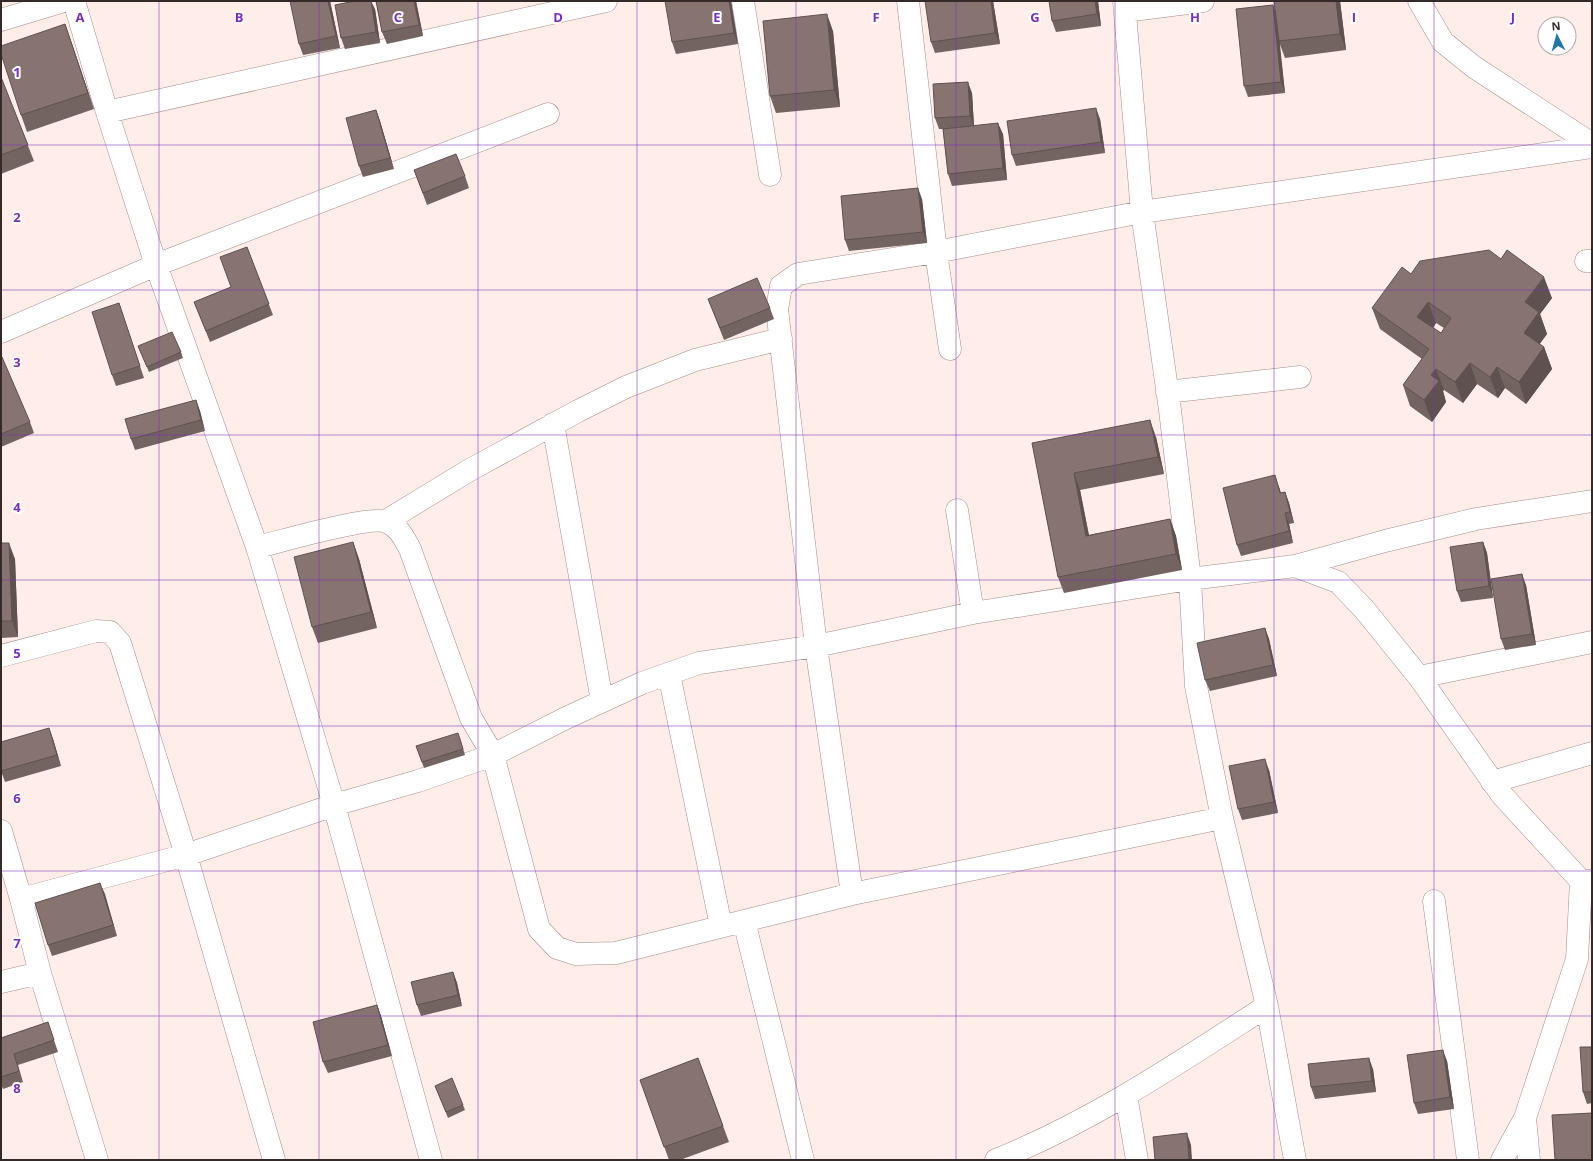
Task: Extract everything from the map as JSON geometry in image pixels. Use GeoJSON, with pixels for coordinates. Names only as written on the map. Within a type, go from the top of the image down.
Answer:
{"type":"FeatureCollection","features":[{"type":"Feature","properties":{"kind":"street"},"geometry":{"type":"LineString","coordinates":[[1,20],[64,1]]}},
{"type":"Feature","properties":{"kind":"street"},"geometry":{"type":"LineString","coordinates":[[74,1],[107,112],[156,265],[257,547],[334,805],[431,1160]]}},
{"type":"Feature","properties":{"kind":"street"},"geometry":{"type":"LineString","coordinates":[[107,112],[606,1]]}},
{"type":"Feature","properties":{"kind":"street"},"geometry":{"type":"LineString","coordinates":[[743,1],[770,175]]}},
{"type":"Feature","properties":{"kind":"street"},"geometry":{"type":"LineString","coordinates":[[908,1],[936,252],[950,348]]}},
{"type":"Feature","properties":{"kind":"street"},"geometry":{"type":"LineString","coordinates":[[1203,1],[1125,6],[1142,212],[1167,392],[1190,579],[1196,686],[1222,818],[1267,1006],[1295,1160]]}},
{"type":"Feature","properties":{"kind":"street"},"geometry":{"type":"LineString","coordinates":[[1419,1],[1443,42],[1467,62],[1592,145]]}},
{"type":"Feature","properties":{"kind":"street"},"geometry":{"type":"LineString","coordinates":[[1,332],[156,265],[548,114]]}},
{"type":"Feature","properties":{"kind":"street"},"geometry":{"type":"LineString","coordinates":[[852,894],[816,646],[777,309],[781,286],[798,274],[936,252],[1142,212],[1592,145]]}},
{"type":"Feature","properties":{"kind":"street"},"geometry":{"type":"LineString","coordinates":[[257,547],[363,521],[386,521],[468,471],[553,424],[626,387],[695,360],[781,340]]}},
{"type":"Feature","properties":{"kind":"street"},"geometry":{"type":"LineString","coordinates":[[1167,392],[1300,377]]}},
{"type":"Feature","properties":{"kind":"street"},"geometry":{"type":"LineString","coordinates":[[553,424],[602,701]]}},
{"type":"Feature","properties":{"kind":"street"},"geometry":{"type":"LineString","coordinates":[[21,899],[186,855],[334,805],[418,781],[493,755],[566,718],[642,683],[699,664],[816,646],[973,613],[1190,579],[1295,566],[1385,541],[1476,520],[1592,501]]}},
{"type":"Feature","properties":{"kind":"street"},"geometry":{"type":"LineString","coordinates":[[957,510],[973,613]]}},
{"type":"Feature","properties":{"kind":"street"},"geometry":{"type":"LineString","coordinates":[[386,521],[399,530],[410,549],[471,718],[493,755],[539,929],[557,948],[576,954],[616,953],[852,894],[1222,818]]}},
{"type":"Feature","properties":{"kind":"street"},"geometry":{"type":"LineString","coordinates":[[1295,566],[1338,582],[1364,609],[1419,677],[1492,782],[1507,801],[1587,881],[1577,959],[1525,1118],[1502,1160]]}},
{"type":"Feature","properties":{"kind":"street"},"geometry":{"type":"LineString","coordinates":[[1,656],[96,631],[110,632],[120,643],[186,855],[274,1160]]}},
{"type":"Feature","properties":{"kind":"street"},"geometry":{"type":"LineString","coordinates":[[1419,677],[1592,642]]}},
{"type":"Feature","properties":{"kind":"street"},"geometry":{"type":"LineString","coordinates":[[669,674],[721,926]]}},
{"type":"Feature","properties":{"kind":"street"},"geometry":{"type":"LineString","coordinates":[[1492,782],[1592,753]]}},
{"type":"Feature","properties":{"kind":"street"},"geometry":{"type":"LineString","coordinates":[[1,831],[21,899],[40,973],[97,1160]]}},
{"type":"Feature","properties":{"kind":"street"},"geometry":{"type":"LineString","coordinates":[[1434,901],[1468,1160]]}},
{"type":"Feature","properties":{"kind":"street"},"geometry":{"type":"LineString","coordinates":[[744,921],[803,1160]]}},
{"type":"Feature","properties":{"kind":"street"},"geometry":{"type":"LineString","coordinates":[[1,982],[40,973]]}},
{"type":"Feature","properties":{"kind":"street"},"geometry":{"type":"LineString","coordinates":[[996,1160],[1034,1145],[1126,1095],[1267,1006]]}},
{"type":"Feature","properties":{"kind":"street"},"geometry":{"type":"LineString","coordinates":[[1126,1095],[1137,1160]]}},
{"type":"Feature","properties":{"kind":"street"},"geometry":{"type":"LineString","coordinates":[[1525,1118],[1529,1160]]}},
{"type":"Feature","properties":{"kind":"building"},"geometry":{"type":"Polygon","coordinates":[[[290,1],[328,1],[336,36],[299,44],[290,1]]]}},
{"type":"Feature","properties":{"kind":"building"},"geometry":{"type":"Polygon","coordinates":[[[355,1],[371,1],[376,32],[341,38],[335,5],[355,1]]]}},
{"type":"Feature","properties":{"kind":"building"},"geometry":{"type":"Polygon","coordinates":[[[376,1],[414,1],[419,25],[382,32],[376,1]]]}},
{"type":"Feature","properties":{"kind":"building"},"geometry":{"type":"Polygon","coordinates":[[[665,1],[729,1],[734,33],[672,42],[665,1]]]}},
{"type":"Feature","properties":{"kind":"building"},"geometry":{"type":"Polygon","coordinates":[[[925,1],[991,1],[995,33],[931,42],[925,1]]]}},
{"type":"Feature","properties":{"kind":"building"},"geometry":{"type":"Polygon","coordinates":[[[1049,1],[1095,1],[1097,14],[1052,21],[1049,1]]]}},
{"type":"Feature","properties":{"kind":"building"},"geometry":{"type":"Polygon","coordinates":[[[1274,1],[1336,1],[1340,34],[1279,41],[1274,1]]]}},
{"type":"Feature","properties":{"kind":"building"},"geometry":{"type":"Polygon","coordinates":[[[1273,5],[1281,82],[1244,86],[1236,9],[1273,5]]]}},
{"type":"Feature","properties":{"kind":"building"},"geometry":{"type":"Polygon","coordinates":[[[827,14],[834,90],[770,96],[763,21],[827,14]]]}},
{"type":"Feature","properties":{"kind":"building"},"geometry":{"type":"Polygon","coordinates":[[[65,24],[88,93],[21,115],[1,54],[1,46],[65,24]]]}},
{"type":"Feature","properties":{"kind":"building"},"geometry":{"type":"Polygon","coordinates":[[[1,77],[28,145],[1,155],[1,77]]]}},
{"type":"Feature","properties":{"kind":"building"},"geometry":{"type":"Polygon","coordinates":[[[968,82],[970,116],[935,118],[933,84],[968,82]]]}},
{"type":"Feature","properties":{"kind":"building"},"geometry":{"type":"Polygon","coordinates":[[[1096,108],[1101,142],[1012,155],[1007,121],[1096,108]]]}},
{"type":"Feature","properties":{"kind":"building"},"geometry":{"type":"Polygon","coordinates":[[[376,110],[390,158],[359,166],[346,118],[376,110]]]}},
{"type":"Feature","properties":{"kind":"building"},"geometry":{"type":"Polygon","coordinates":[[[998,123],[1003,168],[948,174],[943,129],[998,123]]]}},
{"type":"Feature","properties":{"kind":"building"},"geometry":{"type":"Polygon","coordinates":[[[456,154],[465,176],[423,193],[414,170],[456,154]]]}},
{"type":"Feature","properties":{"kind":"building"},"geometry":{"type":"Polygon","coordinates":[[[918,188],[923,232],[845,240],[841,196],[918,188]]]}},
{"type":"Feature","properties":{"kind":"building"},"geometry":{"type":"Polygon","coordinates":[[[247,247],[269,304],[206,331],[194,302],[231,287],[220,257],[247,247]]]}},
{"type":"Feature","properties":{"kind":"building"},"geometry":{"type":"Polygon","coordinates":[[[1489,250],[1501,259],[1507,250],[1544,277],[1525,302],[1539,312],[1524,333],[1544,347],[1519,382],[1497,367],[1490,377],[1470,363],[1455,382],[1436,369],[1431,375],[1439,381],[1424,400],[1403,385],[1429,349],[1372,308],[1402,267],[1411,274],[1420,261],[1489,250]],[[1428,302],[1417,317],[1441,333],[1451,318],[1428,302]]]}},
{"type":"Feature","properties":{"kind":"building"},"geometry":{"type":"Polygon","coordinates":[[[757,278],[770,308],[720,328],[708,299],[757,278]]]}},
{"type":"Feature","properties":{"kind":"building"},"geometry":{"type":"Polygon","coordinates":[[[119,303],[140,366],[112,375],[92,312],[119,303]]]}},
{"type":"Feature","properties":{"kind":"building"},"geometry":{"type":"Polygon","coordinates":[[[172,332],[181,352],[147,367],[138,346],[172,332]]]}},
{"type":"Feature","properties":{"kind":"building"},"geometry":{"type":"Polygon","coordinates":[[[1,357],[30,422],[1,434],[1,357]]]}},
{"type":"Feature","properties":{"kind":"building"},"geometry":{"type":"Polygon","coordinates":[[[196,400],[201,420],[131,439],[125,419],[196,400]]]}},
{"type":"Feature","properties":{"kind":"building"},"geometry":{"type":"Polygon","coordinates":[[[1150,420],[1158,457],[1074,473],[1086,536],[1170,519],[1176,554],[1058,577],[1032,443],[1150,420]]]}},
{"type":"Feature","properties":{"kind":"building"},"geometry":{"type":"Polygon","coordinates":[[[1275,475],[1280,493],[1285,492],[1290,512],[1285,513],[1289,531],[1237,545],[1223,488],[1275,475]]]}},
{"type":"Feature","properties":{"kind":"building"},"geometry":{"type":"Polygon","coordinates":[[[353,542],[371,612],[312,627],[294,557],[353,542]]]}},
{"type":"Feature","properties":{"kind":"building"},"geometry":{"type":"Polygon","coordinates":[[[1483,542],[1489,586],[1457,591],[1450,547],[1483,542]]]}},
{"type":"Feature","properties":{"kind":"building"},"geometry":{"type":"Polygon","coordinates":[[[1,543],[9,543],[12,621],[1,621],[1,543]]]}},
{"type":"Feature","properties":{"kind":"building"},"geometry":{"type":"Polygon","coordinates":[[[1522,574],[1532,634],[1501,639],[1491,579],[1522,574]]]}},
{"type":"Feature","properties":{"kind":"building"},"geometry":{"type":"Polygon","coordinates":[[[1265,628],[1273,665],[1205,680],[1197,643],[1265,628]]]}},
{"type":"Feature","properties":{"kind":"building"},"geometry":{"type":"Polygon","coordinates":[[[49,728],[57,755],[1,771],[1,742],[49,728]]]}},
{"type":"Feature","properties":{"kind":"building"},"geometry":{"type":"Polygon","coordinates":[[[458,733],[463,749],[422,762],[416,746],[458,733]]]}},
{"type":"Feature","properties":{"kind":"building"},"geometry":{"type":"Polygon","coordinates":[[[1265,759],[1274,802],[1238,809],[1229,766],[1265,759]]]}},
{"type":"Feature","properties":{"kind":"building"},"geometry":{"type":"Polygon","coordinates":[[[100,883],[113,925],[48,945],[35,903],[100,883]]]}},
{"type":"Feature","properties":{"kind":"building"},"geometry":{"type":"Polygon","coordinates":[[[453,972],[458,995],[417,1005],[411,982],[453,972]]]}},
{"type":"Feature","properties":{"kind":"building"},"geometry":{"type":"Polygon","coordinates":[[[377,1005],[388,1045],[323,1062],[313,1022],[377,1005]]]}},
{"type":"Feature","properties":{"kind":"building"},"geometry":{"type":"Polygon","coordinates":[[[48,1022],[54,1040],[14,1054],[19,1071],[1,1077],[1,1038],[48,1022]]]}},
{"type":"Feature","properties":{"kind":"building"},"geometry":{"type":"Polygon","coordinates":[[[1580,1047],[1592,1047],[1592,1092],[1583,1092],[1580,1047]]]}},
{"type":"Feature","properties":{"kind":"building"},"geometry":{"type":"Polygon","coordinates":[[[1443,1050],[1450,1097],[1414,1103],[1407,1055],[1443,1050]]]}},
{"type":"Feature","properties":{"kind":"building"},"geometry":{"type":"Polygon","coordinates":[[[698,1058],[723,1126],[664,1147],[640,1080],[698,1058]]]}},
{"type":"Feature","properties":{"kind":"building"},"geometry":{"type":"Polygon","coordinates":[[[1369,1058],[1372,1081],[1311,1087],[1308,1064],[1369,1058]]]}},
{"type":"Feature","properties":{"kind":"building"},"geometry":{"type":"Polygon","coordinates":[[[452,1078],[463,1105],[446,1112],[435,1086],[452,1078]]]}},
{"type":"Feature","properties":{"kind":"building"},"geometry":{"type":"Polygon","coordinates":[[[1592,1113],[1592,1160],[1555,1160],[1552,1115],[1592,1113]]]}},
{"type":"Feature","properties":{"kind":"building"},"geometry":{"type":"Polygon","coordinates":[[[1187,1133],[1189,1160],[1155,1160],[1153,1137],[1187,1133]]]}}]}
